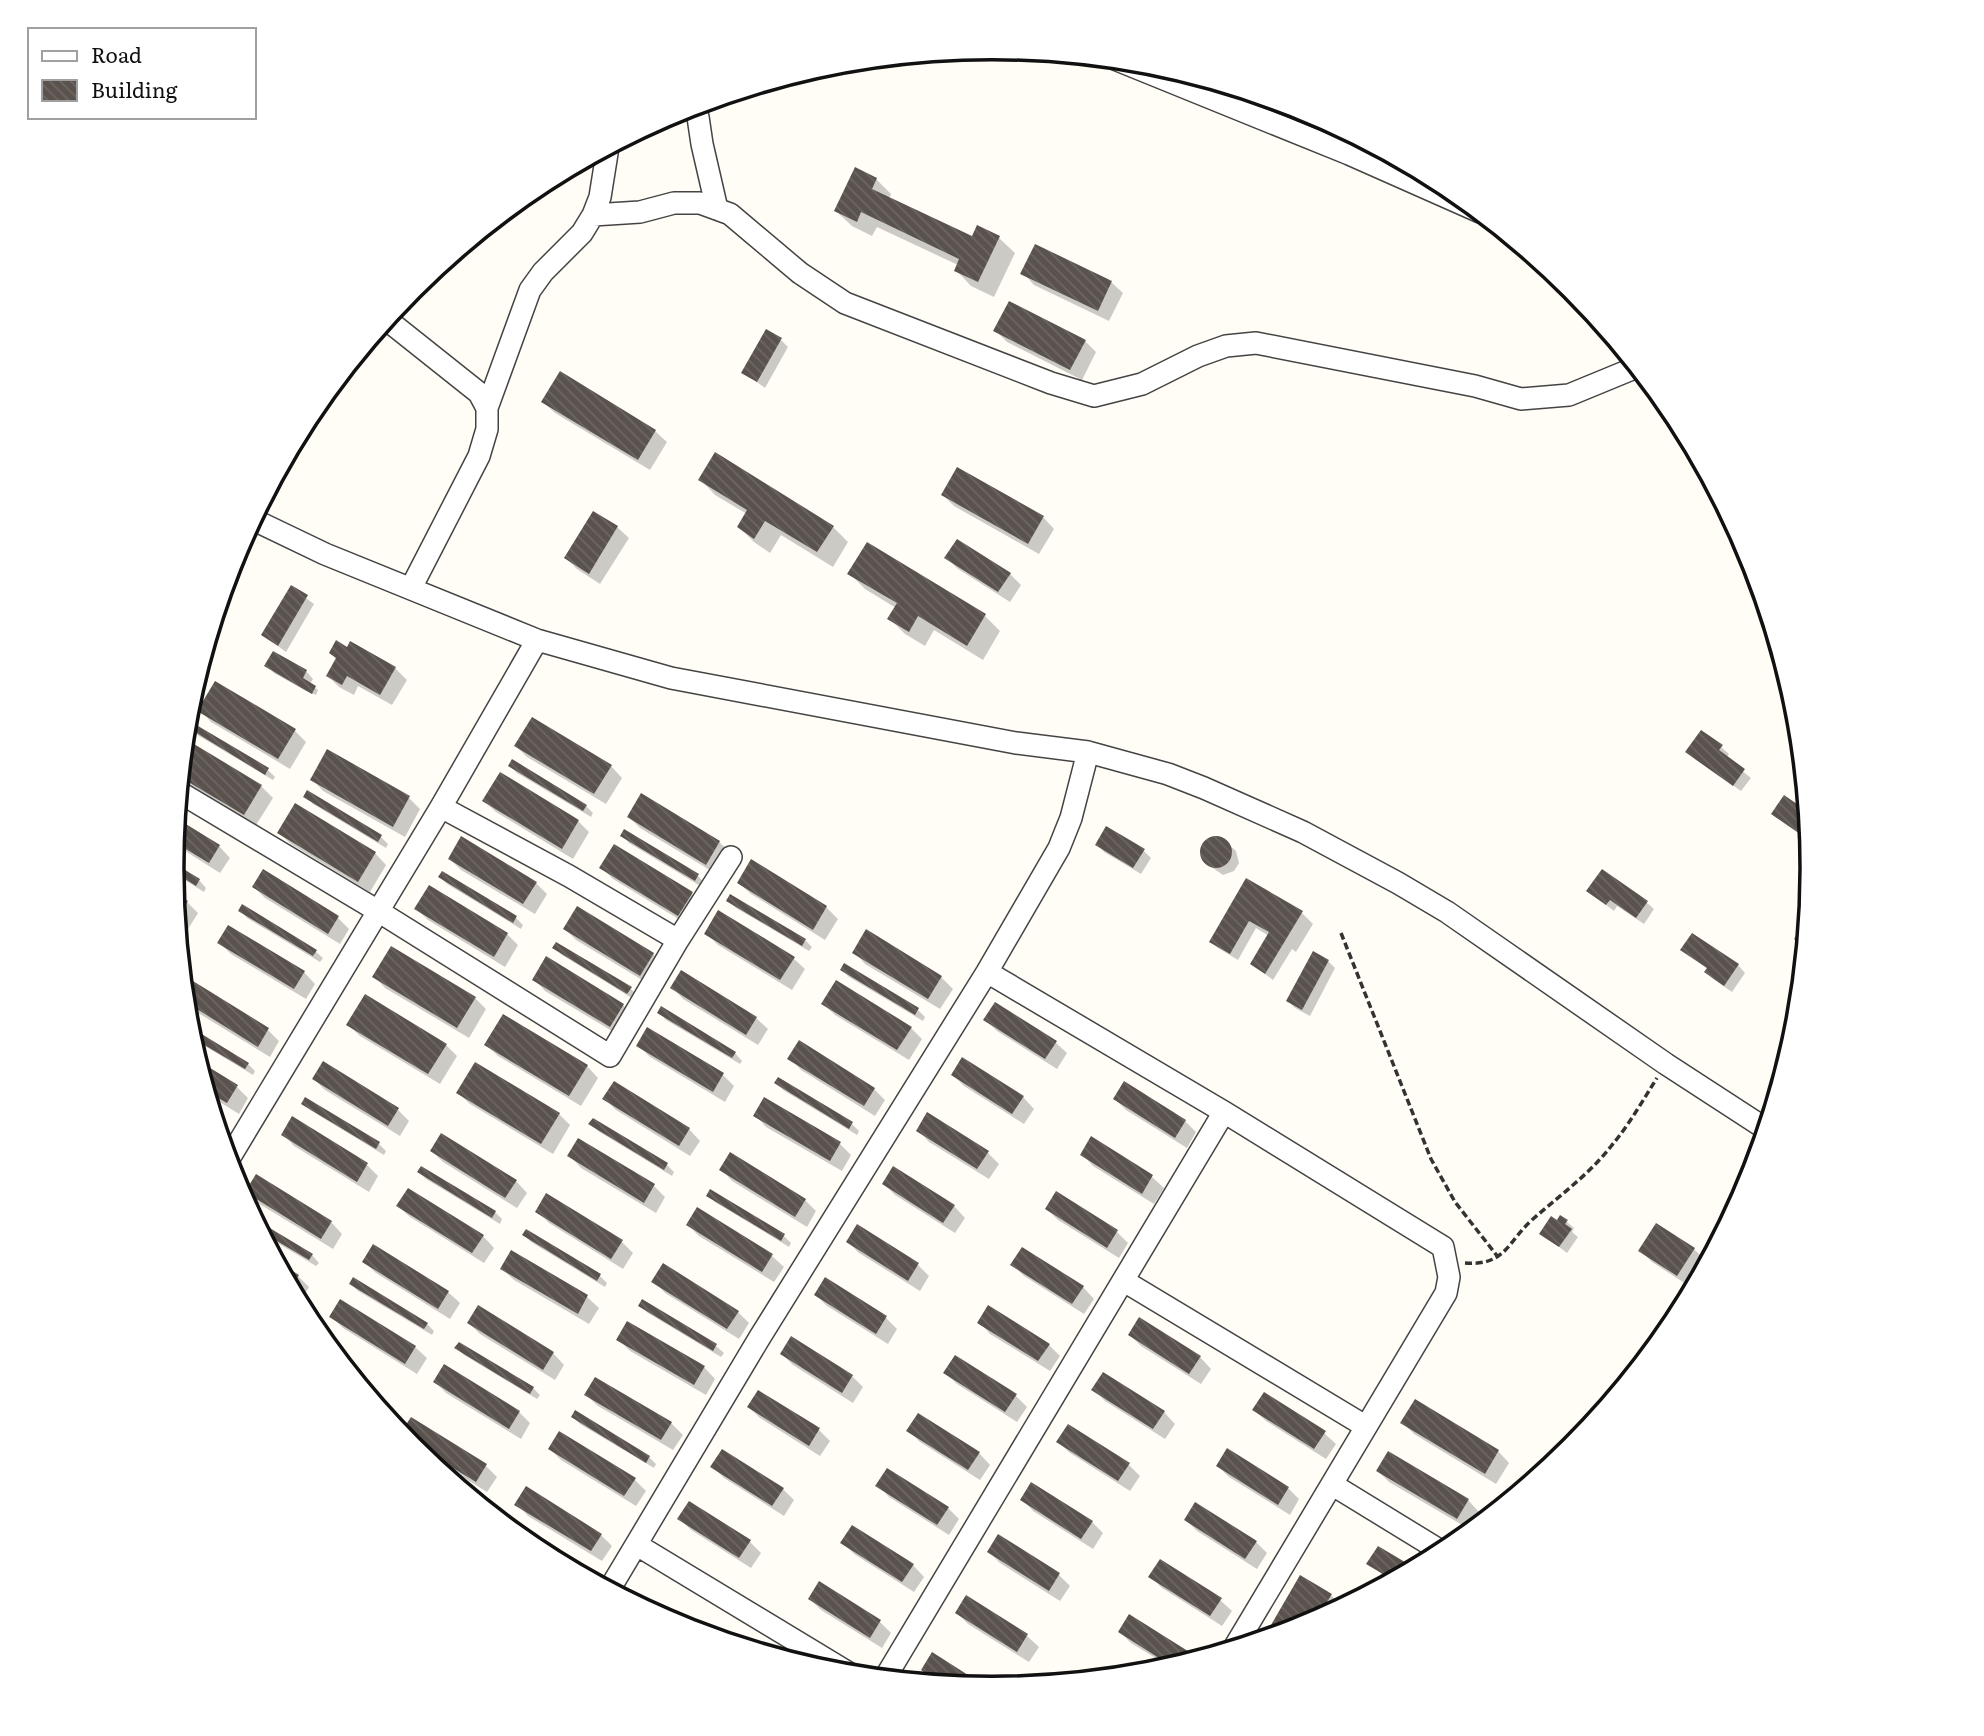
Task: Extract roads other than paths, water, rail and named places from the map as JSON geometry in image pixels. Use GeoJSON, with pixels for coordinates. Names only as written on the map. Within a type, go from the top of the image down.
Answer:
{"type":"FeatureCollection","features":[{"type":"Feature","properties":{"kind":"street"},"geometry":{"type":"LineString","coordinates":[[1160,77],[1434,192]]}},
{"type":"Feature","properties":{"kind":"street"},"geometry":{"type":"LineString","coordinates":[[697,116],[717,209]]}},
{"type":"Feature","properties":{"kind":"street"},"geometry":{"type":"LineString","coordinates":[[411,588],[478,456],[487,429],[488,408],[530,290],[543,272],[582,233],[593,215],[600,197],[606,158]]}},
{"type":"Feature","properties":{"kind":"street"},"geometry":{"type":"LineString","coordinates":[[593,215],[640,212],[674,203],[700,203],[717,209],[730,214],[800,273],[845,303],[1094,397],[1142,384],[1198,356],[1226,346],[1256,343],[1475,386],[1521,399],[1569,395],[1629,370]]}},
{"type":"Feature","properties":{"kind":"street"},"geometry":{"type":"LineString","coordinates":[[394,324],[479,393],[488,408]]}},
{"type":"Feature","properties":{"kind":"street"},"geometry":{"type":"LineString","coordinates":[[261,523],[325,554],[537,639],[671,678],[1016,743],[1088,752],[1168,774],[1204,788],[1303,832],[1447,912],[1666,1065],[1759,1125]]}},
{"type":"Feature","properties":{"kind":"street"},"geometry":{"type":"LineString","coordinates":[[235,1150],[441,807],[537,639]]}},
{"type":"Feature","properties":{"kind":"street"},"geometry":{"type":"LineString","coordinates":[[614,1582],[760,1337],[987,972],[1059,848],[1072,818],[1088,752]]}},
{"type":"Feature","properties":{"kind":"street"},"geometry":{"type":"LineString","coordinates":[[187,797],[378,911],[610,1056],[678,940],[731,857]]}},
{"type":"Feature","properties":{"kind":"street"},"geometry":{"type":"LineString","coordinates":[[441,807],[569,876],[678,940]]}},
{"type":"Feature","properties":{"kind":"street"},"geometry":{"type":"LineString","coordinates":[[987,972],[1224,1112],[1443,1247],[1449,1277],[1446,1293],[1240,1637]]}},
{"type":"Feature","properties":{"kind":"street"},"geometry":{"type":"LineString","coordinates":[[891,1670],[1224,1112]]}},
{"type":"Feature","properties":{"kind":"street"},"geometry":{"type":"LineString","coordinates":[[1124,1281],[1365,1426]]}},
{"type":"Feature","properties":{"kind":"street"},"geometry":{"type":"LineString","coordinates":[[1333,1485],[1432,1546]]}},
{"type":"Feature","properties":{"kind":"street"},"geometry":{"type":"LineString","coordinates":[[637,1545],[826,1659]]}}]}
